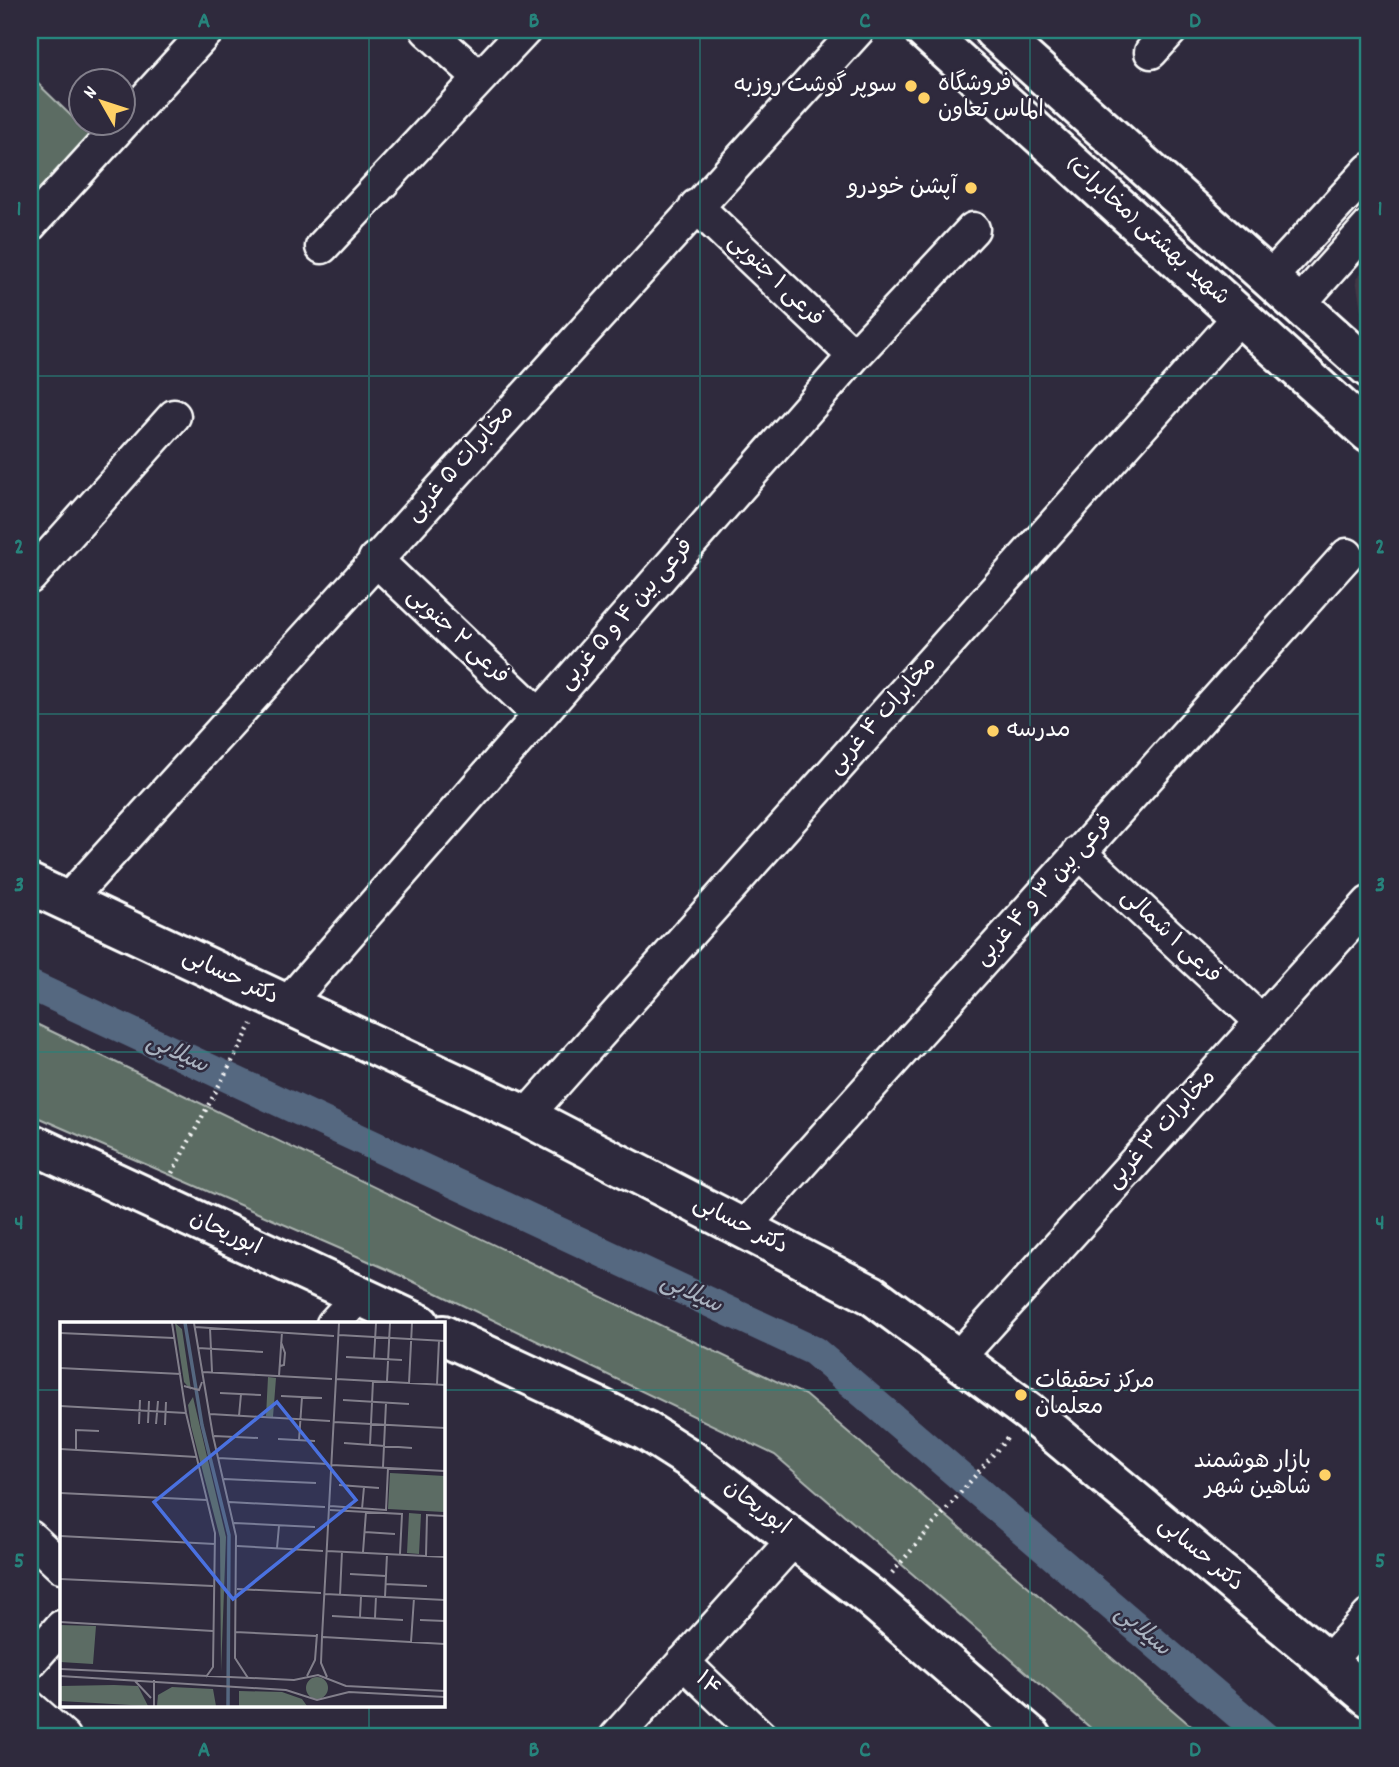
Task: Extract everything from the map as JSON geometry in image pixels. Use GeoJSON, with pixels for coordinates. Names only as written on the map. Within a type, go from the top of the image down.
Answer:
{"type":"FeatureCollection","features":[{"type":"Feature","properties":{"kind":"main road","name":"شهید بهشتی (مخابرات)"},"geometry":{"type":"LineString","coordinates":[[924,30],[1369,433]]}},
{"type":"Feature","properties":{"kind":"main road","name":"شهید بهشتی (مخابرات)"},"geometry":{"type":"LineString","coordinates":[[993,30],[1369,368]]}},
{"type":"Feature","properties":{"kind":"main road","name":"دکتر حسابی"},"geometry":{"type":"LineString","coordinates":[[30,884],[526,1116],[872,1295],[1029,1412],[1369,1697]]}},
{"type":"Feature","properties":{"kind":"main road","name":"ابوریحان"},"geometry":{"type":"LineString","coordinates":[[30,1143],[416,1322]]}},
{"type":"Feature","properties":{"kind":"main road","name":"ابوریحان"},"geometry":{"type":"LineString","coordinates":[[444,1335],[646,1431],[690,1459],[871,1598],[1032,1737]]}},
{"type":"Feature","properties":{"kind":"street"},"geometry":{"type":"LineString","coordinates":[[30,225],[208,30]]}},
{"type":"Feature","properties":{"kind":"street"},"geometry":{"type":"LineString","coordinates":[[427,30],[480,78]]}},
{"type":"Feature","properties":{"kind":"street"},"geometry":{"type":"LineString","coordinates":[[322,247],[525,30]]}},
{"type":"Feature","properties":{"kind":"street","name":"مخابرات ۵ غربی"},"geometry":{"type":"LineString","coordinates":[[66,901],[858,30]]}},
{"type":"Feature","properties":{"kind":"street"},"geometry":{"type":"LineString","coordinates":[[1270,278],[1369,170]]}},
{"type":"Feature","properties":{"kind":"street","name":"فرعی ۱ جنوبی"},"geometry":{"type":"LineString","coordinates":[[696,206],[854,356]]}},
{"type":"Feature","properties":{"kind":"street"},"geometry":{"type":"LineString","coordinates":[[1299,304],[1369,226]]}},
{"type":"Feature","properties":{"kind":"street","name":"فرعی بین ۴ و ۵ غربی"},"geometry":{"type":"LineString","coordinates":[[277,1001],[539,715],[854,356],[973,229]]}},
{"type":"Feature","properties":{"kind":"street","name":"مخابرات ۴ غربی"},"geometry":{"type":"LineString","coordinates":[[526,1116],[1240,316]]}},
{"type":"Feature","properties":{"kind":"street"},"geometry":{"type":"LineString","coordinates":[[30,577],[174,416]]}},
{"type":"Feature","properties":{"kind":"street","name":"فرعی بین ۳ و ۴ غربی"},"geometry":{"type":"LineString","coordinates":[[743,1228],[1347,555]]}},
{"type":"Feature","properties":{"kind":"street","name":"فرعی ۲ جنوبی"},"geometry":{"type":"LineString","coordinates":[[375,559],[539,715]]}},
{"type":"Feature","properties":{"kind":"street","name":"فرعی ۱ شمالی"},"geometry":{"type":"LineString","coordinates":[[1079,852],[1261,1021]]}},
{"type":"Feature","properties":{"kind":"street","name":"مخابرات ۳ غربی"},"geometry":{"type":"LineString","coordinates":[[957,1359],[1369,903]]}},
{"type":"Feature","properties":{"kind":"street"},"geometry":{"type":"LineString","coordinates":[[335,1322],[359,1296]]}},
{"type":"Feature","properties":{"kind":"street"},"geometry":{"type":"LineString","coordinates":[[30,1537],[60,1565]]}},
{"type":"Feature","properties":{"kind":"street"},"geometry":{"type":"LineString","coordinates":[[616,1737],[795,1538]]}},
{"type":"Feature","properties":{"kind":"street"},"geometry":{"type":"LineString","coordinates":[[1328,1662],[1369,1616]]}},
{"type":"Feature","properties":{"kind":"street"},"geometry":{"type":"LineString","coordinates":[[30,1662],[60,1627]]}},
{"type":"Feature","properties":{"kind":"street","name":"۱۴"},"geometry":{"type":"LineString","coordinates":[[683,1662],[761,1737]]}},
{"type":"Feature","properties":{"kind":"street"},"geometry":{"type":"LineString","coordinates":[[30,1707],[64,1737]]}},
{"type":"Feature","properties":{"kind":"path"},"geometry":{"type":"LineString","coordinates":[[157,1202],[277,1001]]}},
{"type":"Feature","properties":{"kind":"path"},"geometry":{"type":"LineString","coordinates":[[871,1598],[1029,1412]]}},
{"type":"Feature","properties":{"kind":"shaded area"},"geometry":{"type":"Polygon","coordinates":[[[1369,265],[1369,317],[1361,310],[1356,279],[1369,265]]]}},
{"type":"Feature","properties":{"kind":"green space"},"geometry":{"type":"Polygon","coordinates":[[[30,76],[66,111],[66,136],[94,138],[38,201],[30,194],[30,76]]]}},
{"type":"Feature","properties":{"kind":"green space"},"geometry":{"type":"Polygon","coordinates":[[[30,1021],[805,1395],[1204,1737],[1101,1737],[775,1455],[389,1270],[30,1114],[30,1021]]]}},
{"type":"Feature","properties":{"kind":"waterway","name":"سیلابی"},"geometry":{"type":"LineString","coordinates":[[30,985],[814,1351],[1265,1737]]}},
{"type":"Feature","properties":{"kind":"place","name":"سوپر گوشت روزبه"},"geometry":{"type":"Point","coordinates":[911,86]}},
{"type":"Feature","properties":{"kind":"place","name":"فروشگاه الماس تعاون"},"geometry":{"type":"Point","coordinates":[924,98]}},
{"type":"Feature","properties":{"kind":"place","name":"آپشن خودرو"},"geometry":{"type":"Point","coordinates":[971,188]}},
{"type":"Feature","properties":{"kind":"place","name":"مدرسه"},"geometry":{"type":"Point","coordinates":[993,731]}},
{"type":"Feature","properties":{"kind":"place","name":"مرکز تحقیقات معلمان"},"geometry":{"type":"Point","coordinates":[1021,1395]}},
{"type":"Feature","properties":{"kind":"place","name":"بازار هوشمند شاهین شهر"},"geometry":{"type":"Point","coordinates":[1325,1475]}}]}
